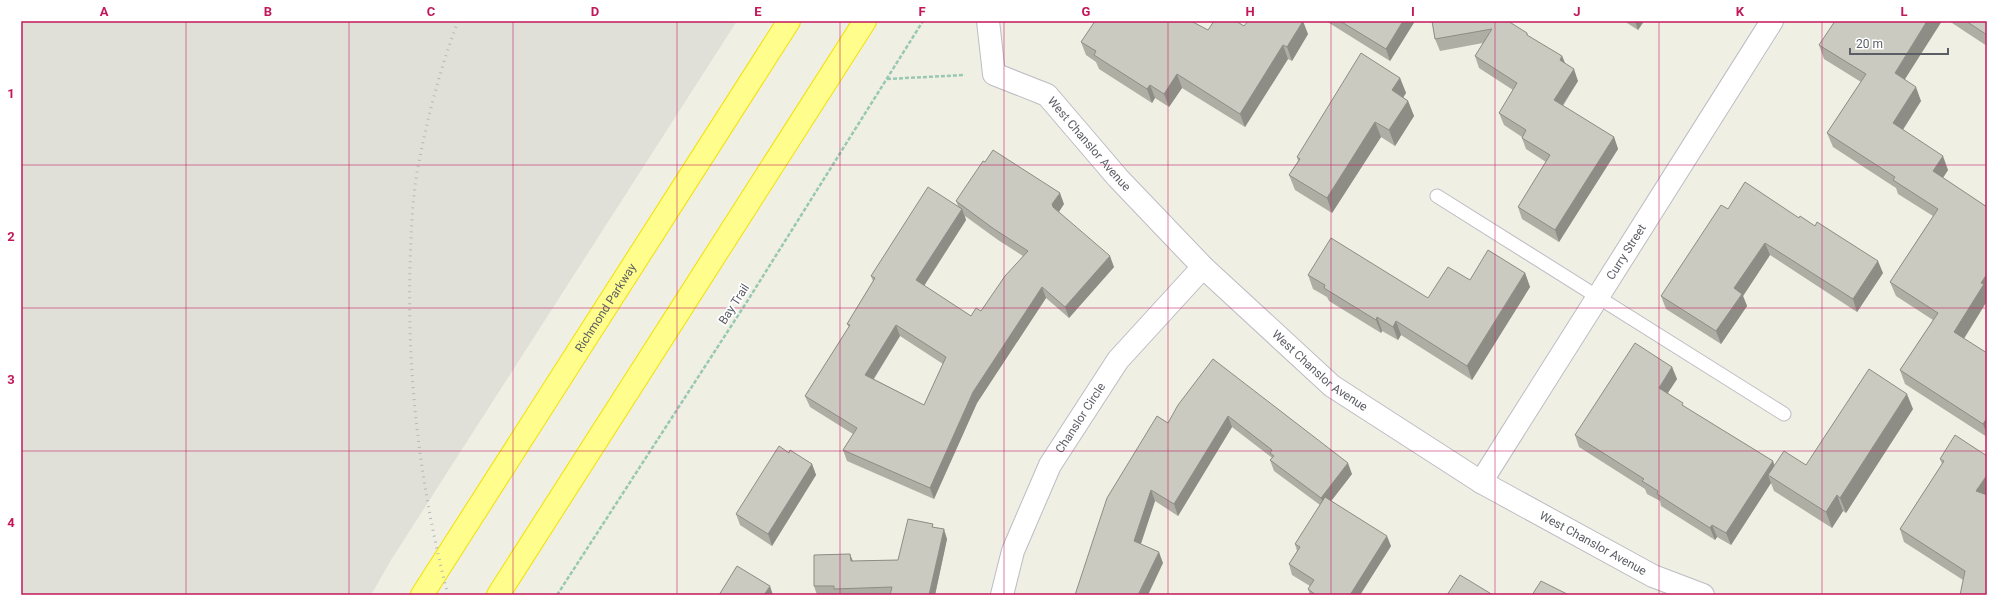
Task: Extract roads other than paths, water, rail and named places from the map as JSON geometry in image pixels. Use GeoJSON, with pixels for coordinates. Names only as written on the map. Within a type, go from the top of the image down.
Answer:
{"type":"FeatureCollection","features":[{"type":"Feature","properties":{"kind":"highway","name":"Richmond Parkway"},"geometry":{"type":"LineString","coordinates":[[422,595],[789,21]]}},
{"type":"Feature","properties":{"kind":"highway"},"geometry":{"type":"LineString","coordinates":[[498,595],[865,21]]}},
{"type":"Feature","properties":{"kind":"street","name":"West Chanslor Avenue"},"geometry":{"type":"LineString","coordinates":[[988,21],[994,74],[1047,95],[1118,178],[1203,266],[1332,386],[1481,482],[1653,576],[1703,595]]}},
{"type":"Feature","properties":{"kind":"street","name":"Curry Street"},"geometry":{"type":"LineString","coordinates":[[1481,482],[1772,21]]}},
{"type":"Feature","properties":{"kind":"street","name":"Chanslor Circle"},"geometry":{"type":"LineString","coordinates":[[1002,595],[1013,551],[1050,465],[1118,360],[1203,266]]}},
{"type":"Feature","properties":{"kind":"lane"},"geometry":{"type":"LineString","coordinates":[[1437,196],[1597,298],[1784,414]]}},
{"type":"Feature","properties":{"kind":"railway"},"geometry":{"type":"LineString","coordinates":[[448,595],[430,514],[417,432],[411,349],[410,266],[411,231],[417,173],[429,115],[439,77],[458,21]]}}]}
